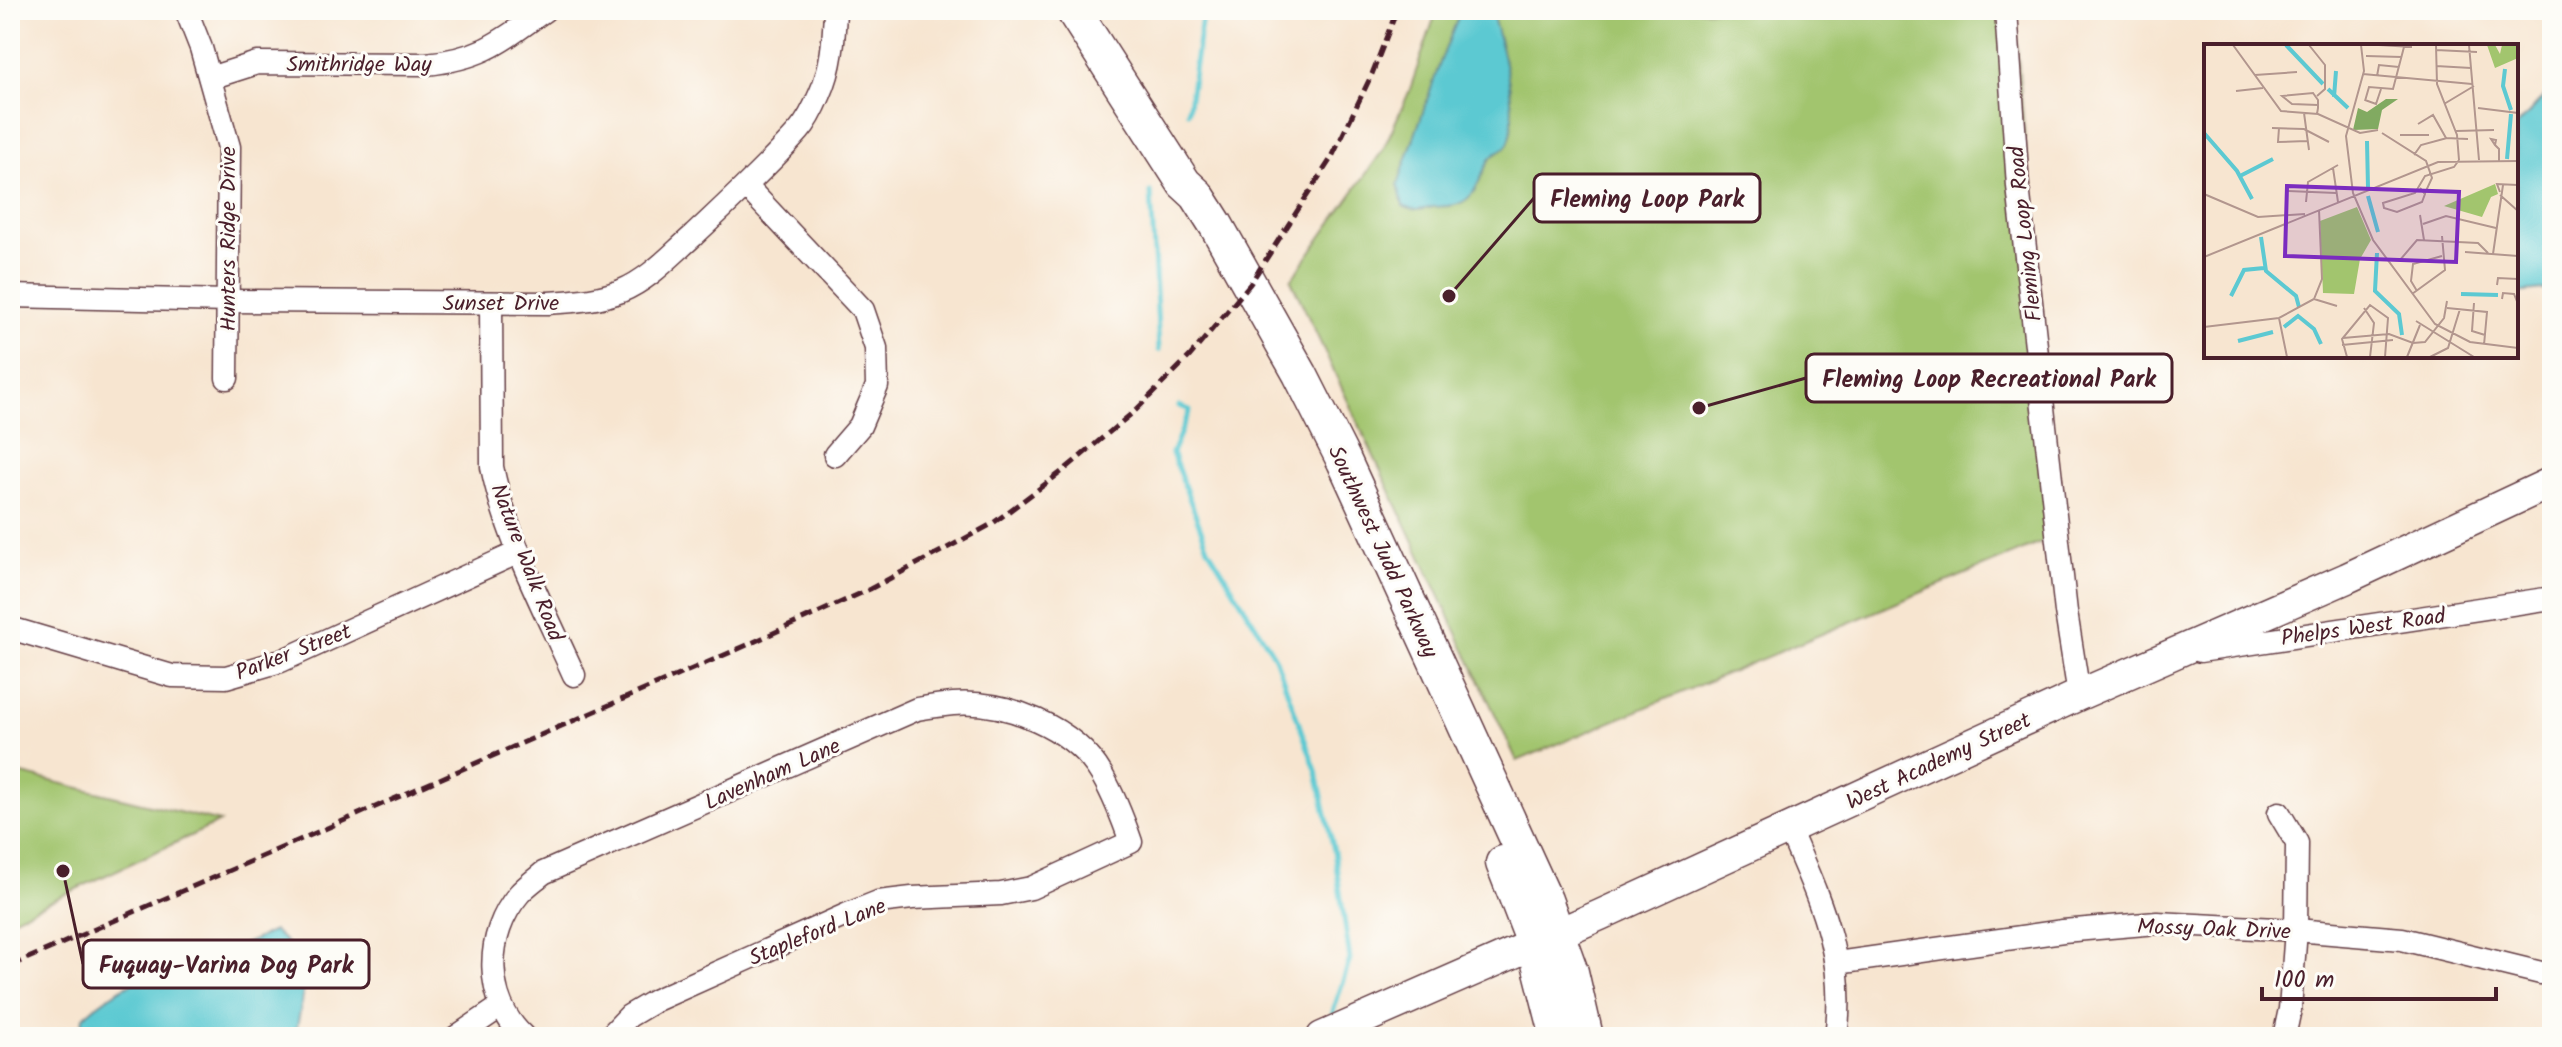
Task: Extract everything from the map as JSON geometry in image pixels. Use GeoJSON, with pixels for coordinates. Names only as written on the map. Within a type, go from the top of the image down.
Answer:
{"type":"FeatureCollection","features":[{"type":"Feature","properties":{"kind":"highway","name":"Southwest Judd Parkway"},"geometry":{"type":"LineString","coordinates":[[1073,10],[1184,183],[1197,195],[1223,236],[1300,374],[1331,436],[1547,938]]}},
{"type":"Feature","properties":{"kind":"highway"},"geometry":{"type":"LineString","coordinates":[[1547,938],[1558,1037]]}},
{"type":"Feature","properties":{"kind":"highway"},"geometry":{"type":"LineString","coordinates":[[1547,938],[1573,980],[1586,1037]]}},
{"type":"Feature","properties":{"kind":"main road","name":"West Academy Street"},"geometry":{"type":"LineString","coordinates":[[1322,1037],[1789,829],[2079,695],[2347,578],[2552,482]]}},
{"type":"Feature","properties":{"kind":"street","name":"Hunters Ridge Drive"},"geometry":{"type":"LineString","coordinates":[[186,10],[210,78],[229,147],[227,378]]}},
{"type":"Feature","properties":{"kind":"street","name":"Smithridge Way"},"geometry":{"type":"LineString","coordinates":[[210,78],[257,63],[426,64],[453,61],[483,52],[545,10]]}},
{"type":"Feature","properties":{"kind":"street","name":"Sunset Drive"},"geometry":{"type":"LineString","coordinates":[[10,296],[549,303],[595,299],[622,290],[646,277],[746,186],[801,129],[821,93],[834,39],[835,10]]}},
{"type":"Feature","properties":{"kind":"street","name":"Fleming Loop Road"},"geometry":{"type":"LineString","coordinates":[[2006,10],[2018,186],[2066,612],[2079,695]]}},
{"type":"Feature","properties":{"kind":"street"},"geometry":{"type":"LineString","coordinates":[[746,186],[863,310],[876,348],[877,386],[860,426],[835,455]]}},
{"type":"Feature","properties":{"kind":"street","name":"Nature Walk Road"},"geometry":{"type":"LineString","coordinates":[[491,303],[492,467],[497,491],[519,552],[574,675]]}},
{"type":"Feature","properties":{"kind":"street","name":"Parker Street"},"geometry":{"type":"LineString","coordinates":[[10,628],[172,676],[226,677],[281,661],[519,552]]}},
{"type":"Feature","properties":{"kind":"street","name":"Phelps West Road"},"geometry":{"type":"LineString","coordinates":[[2175,655],[2552,598]]}},
{"type":"Feature","properties":{"kind":"street","name":"Lavenham Lane"},"geometry":{"type":"LineString","coordinates":[[500,1007],[494,978],[500,924],[519,894],[543,873],[917,709],[955,704],[989,706],[1051,727],[1079,748],[1100,772],[1131,842]]}},
{"type":"Feature","properties":{"kind":"street"},"geometry":{"type":"LineString","coordinates":[[2279,813],[2297,843],[2296,930],[2290,1009],[2284,1037]]}},
{"type":"Feature","properties":{"kind":"street"},"geometry":{"type":"LineString","coordinates":[[1789,829],[1827,920],[1837,963],[1839,1018],[1836,1037]]}},
{"type":"Feature","properties":{"kind":"street","name":"Stapleford Lane"},"geometry":{"type":"LineString","coordinates":[[609,1037],[629,1016],[656,1000],[878,902],[1001,894],[1031,888],[1131,842]]}},
{"type":"Feature","properties":{"kind":"street","name":"Mossy Oak Drive"},"geometry":{"type":"LineString","coordinates":[[1837,963],[2063,931],[2157,923],[2402,939],[2541,973]]}},
{"type":"Feature","properties":{"kind":"street"},"geometry":{"type":"LineString","coordinates":[[456,1037],[500,1007],[524,1037]]}},
{"type":"Feature","properties":{"kind":"green space"},"geometry":{"type":"Polygon","coordinates":[[[1437,10],[2014,10],[2057,536],[1517,761],[1291,280],[1383,150],[1409,92],[1437,10]]]}},
{"type":"Feature","properties":{"kind":"green space"},"geometry":{"type":"Polygon","coordinates":[[[10,771],[220,822],[10,920],[10,771]]]}},
{"type":"Feature","properties":{"kind":"water"},"geometry":{"type":"Polygon","coordinates":[[[1461,10],[1491,10],[1510,91],[1510,139],[1489,160],[1470,197],[1452,206],[1411,209],[1403,206],[1398,184],[1461,10]]]}},
{"type":"Feature","properties":{"kind":"water"},"geometry":{"type":"Polygon","coordinates":[[[2552,88],[2552,289],[2518,293],[2518,125],[2552,88]]]}},
{"type":"Feature","properties":{"kind":"water"},"geometry":{"type":"Polygon","coordinates":[[[274,931],[297,954],[303,973],[303,995],[295,1037],[85,1037],[83,1017],[118,991],[154,974],[234,948],[274,931]]]}},
{"type":"Feature","properties":{"kind":"waterway"},"geometry":{"type":"LineString","coordinates":[[1188,112],[1203,10]]}},
{"type":"Feature","properties":{"kind":"waterway"},"geometry":{"type":"LineString","coordinates":[[1151,192],[1159,350]]}},
{"type":"Feature","properties":{"kind":"waterway"},"geometry":{"type":"LineString","coordinates":[[1179,406],[1190,410],[1172,453],[1208,548],[1275,657],[1317,773],[1334,851],[1350,959],[1333,1012]]}},
{"type":"Feature","properties":{"kind":"railway"},"geometry":{"type":"LineString","coordinates":[[10,966],[745,646],[870,589],[992,524],[1136,410],[1190,356],[1250,284],[1332,157],[1372,74],[1397,10]]}},
{"type":"Feature","properties":{"kind":"place","name":"Fleming Loop Park"},"geometry":{"type":"Point","coordinates":[1449,296]}},
{"type":"Feature","properties":{"kind":"place","name":"Fleming Loop Recreational Park"},"geometry":{"type":"Point","coordinates":[1699,408]}},
{"type":"Feature","properties":{"kind":"place","name":"Fuquay-Varina Dog Park"},"geometry":{"type":"Point","coordinates":[63,871]}}]}
